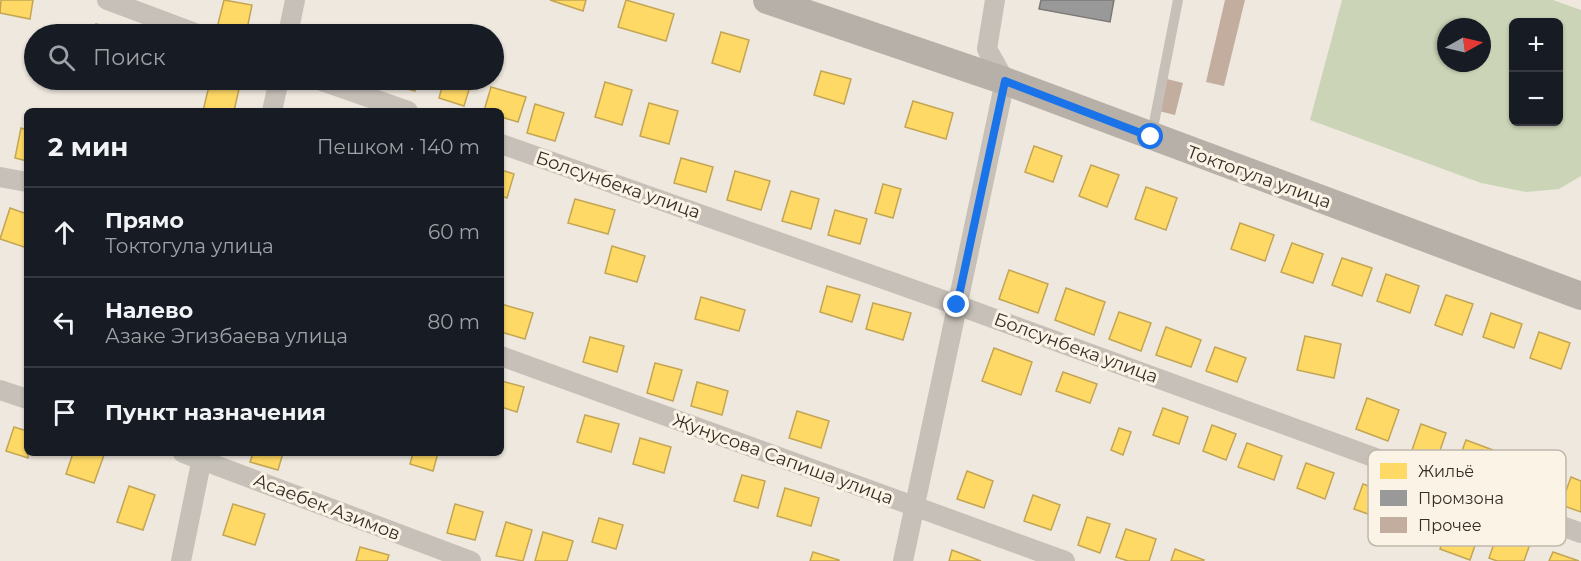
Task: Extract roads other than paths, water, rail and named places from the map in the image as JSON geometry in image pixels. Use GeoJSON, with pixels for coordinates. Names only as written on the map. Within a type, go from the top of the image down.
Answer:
{"type":"FeatureCollection","features":[{"type":"Feature","properties":{"kind":"street"},"geometry":{"type":"LineString","coordinates":[[107,0],[171,24]]}},
{"type":"Feature","properties":{"kind":"street"},"geometry":{"type":"LineString","coordinates":[[290,24],[295,0]]}},
{"type":"Feature","properties":{"kind":"street","name":"Токтогула улица"},"geometry":{"type":"LineString","coordinates":[[766,0],[1005,81],[1581,296]]}},
{"type":"Feature","properties":{"kind":"street"},"geometry":{"type":"LineString","coordinates":[[903,561],[1005,81],[987,49],[995,0]]}},
{"type":"Feature","properties":{"kind":"street"},"geometry":{"type":"LineString","coordinates":[[273,108],[277,90]]}},
{"type":"Feature","properties":{"kind":"street"},"geometry":{"type":"LineString","coordinates":[[348,90],[399,108]]}},
{"type":"Feature","properties":{"kind":"street","name":"Болсунбека улица"},"geometry":{"type":"LineString","coordinates":[[504,145],[957,305],[1368,455]]}},
{"type":"Feature","properties":{"kind":"street"},"geometry":{"type":"LineString","coordinates":[[0,177],[24,181]]}},
{"type":"Feature","properties":{"kind":"street","name":"Жунусова Сапиша улица"},"geometry":{"type":"LineString","coordinates":[[504,357],[1065,561]]}},
{"type":"Feature","properties":{"kind":"street"},"geometry":{"type":"LineString","coordinates":[[0,390],[24,398]]}},
{"type":"Feature","properties":{"kind":"street"},"geometry":{"type":"LineString","coordinates":[[183,560],[202,456]]}},
{"type":"Feature","properties":{"kind":"street","name":"Асаебек Азимов"},"geometry":{"type":"LineString","coordinates":[[202,456],[471,561]]}},
{"type":"Feature","properties":{"kind":"street","name":"Болсунбека улица"},"geometry":{"type":"LineString","coordinates":[[1566,527],[1581,532]]}},
{"type":"Feature","properties":{"kind":"lane"},"geometry":{"type":"LineString","coordinates":[[1151,137],[1178,0]]}}]}
